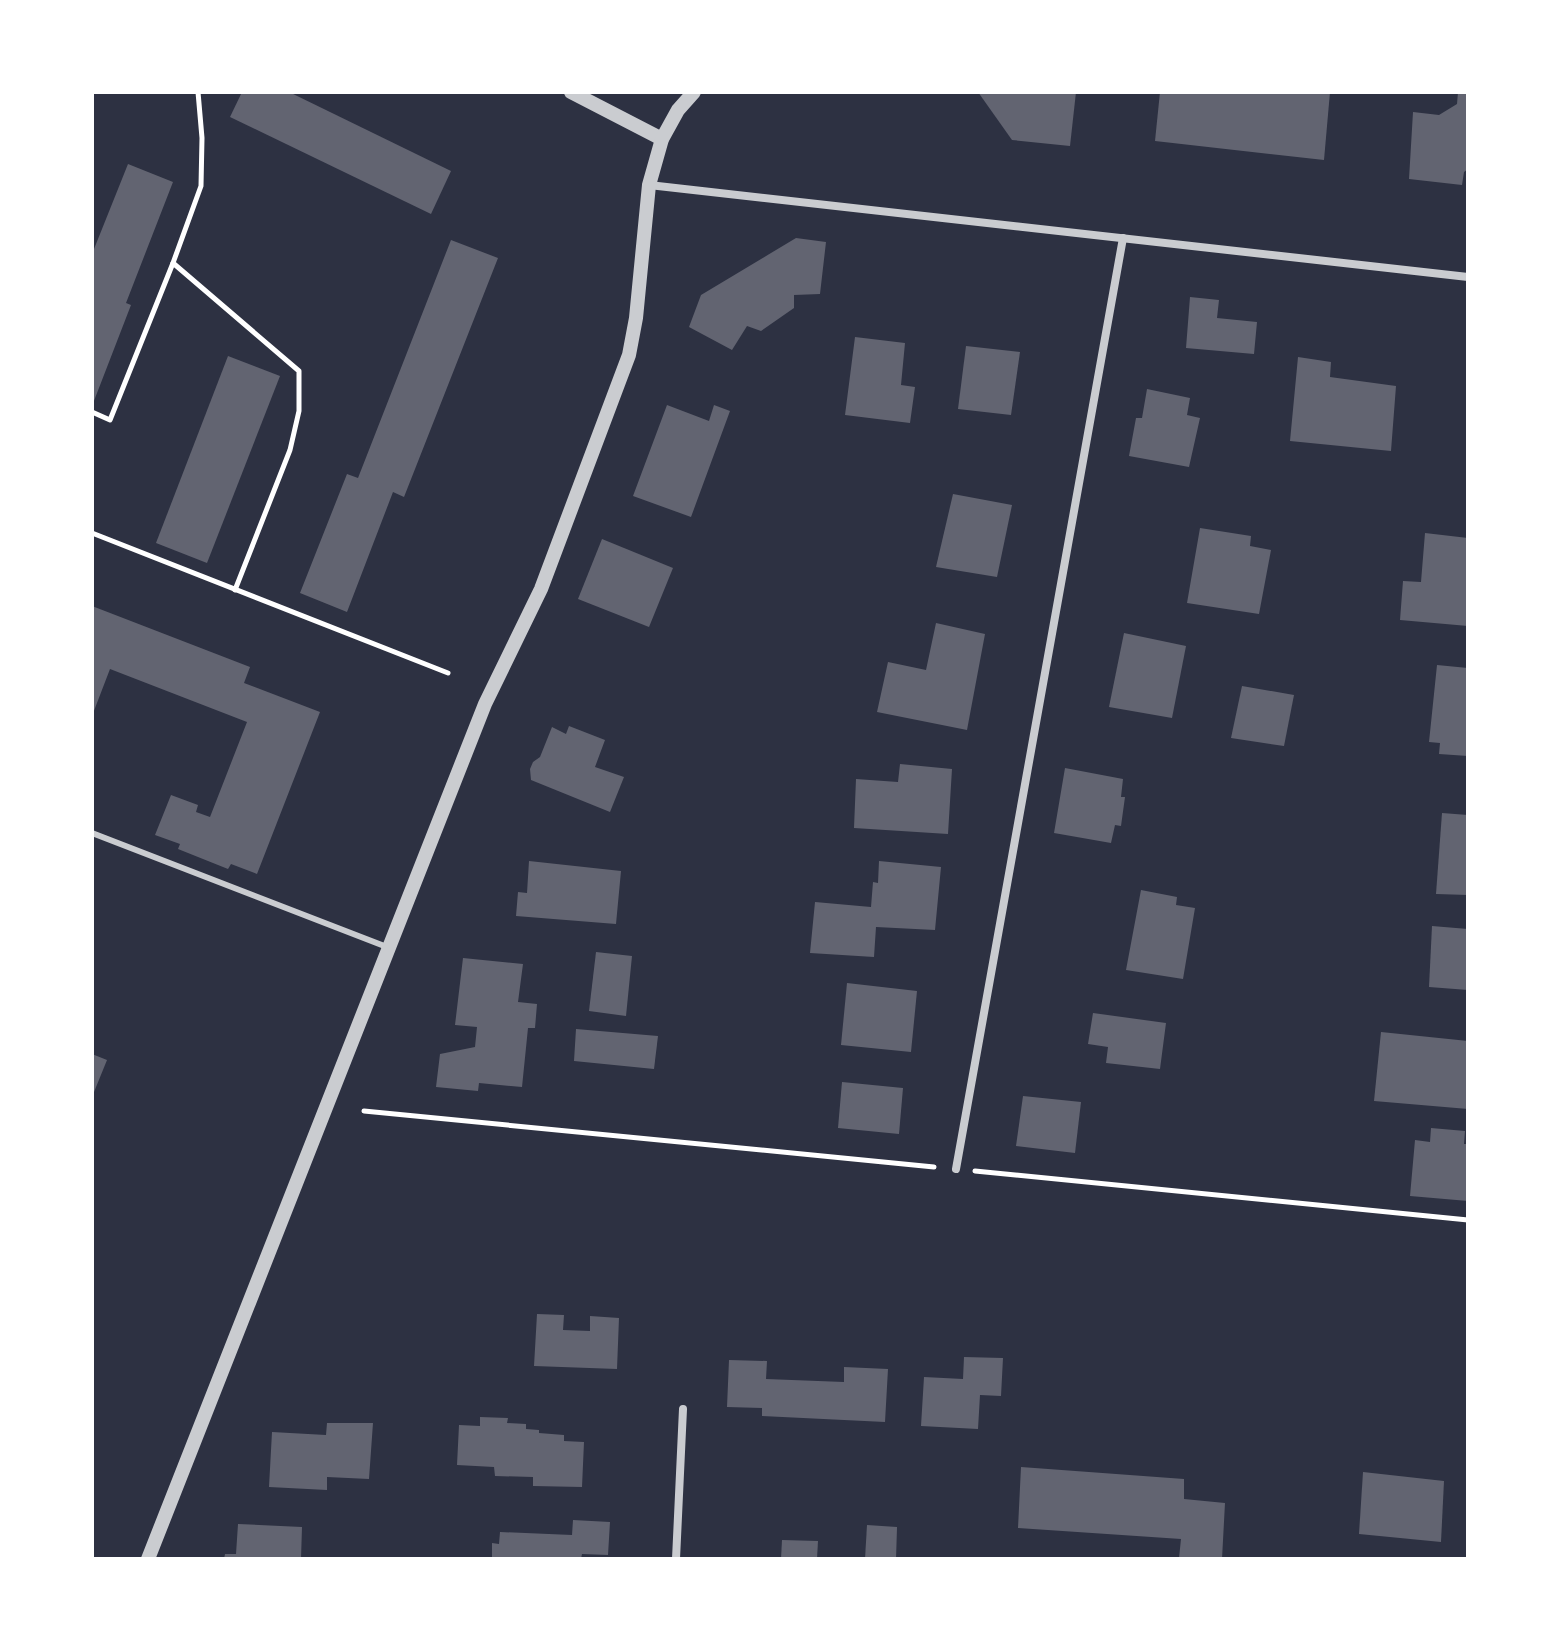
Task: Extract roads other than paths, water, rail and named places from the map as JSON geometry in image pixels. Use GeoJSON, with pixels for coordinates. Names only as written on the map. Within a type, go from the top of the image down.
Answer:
{"type":"FeatureCollection","features":[{"type":"Feature","properties":{"kind":"street"},"geometry":{"type":"LineString","coordinates":[[571,92],[662,139]]}},
{"type":"Feature","properties":{"kind":"street"},"geometry":{"type":"LineString","coordinates":[[148,1559],[485,704],[541,589],[629,355],[636,318],[649,185],[662,139],[678,110],[694,92]]}},
{"type":"Feature","properties":{"kind":"street"},"geometry":{"type":"LineString","coordinates":[[649,185],[1468,277]]}},
{"type":"Feature","properties":{"kind":"street"},"geometry":{"type":"LineString","coordinates":[[956,1169],[1123,238]]}},
{"type":"Feature","properties":{"kind":"street"},"geometry":{"type":"LineString","coordinates":[[676,1559],[683,1409]]}},
{"type":"Feature","properties":{"kind":"lane"},"geometry":{"type":"LineString","coordinates":[[92,833],[389,948]]}}]}
